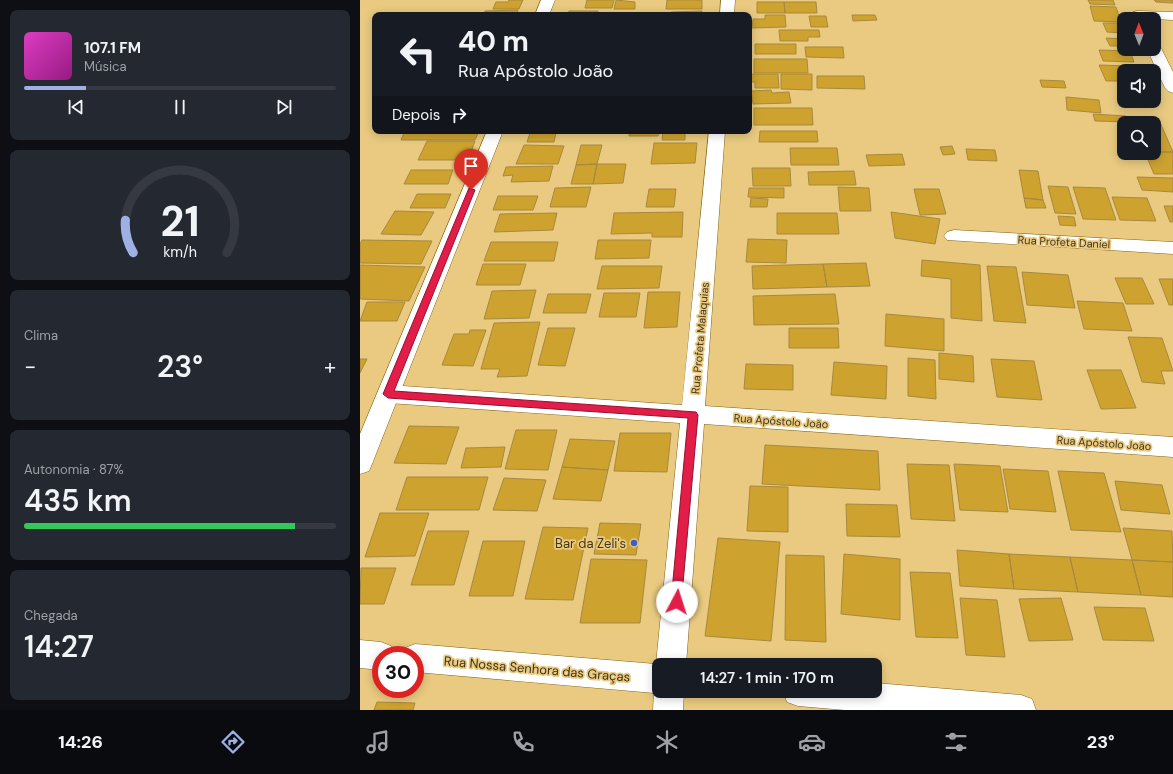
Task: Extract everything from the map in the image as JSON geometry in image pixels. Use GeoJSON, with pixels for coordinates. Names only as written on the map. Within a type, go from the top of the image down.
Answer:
{"type":"FeatureCollection","features":[{"type":"Feature","properties":{"kind":"street"},"geometry":{"type":"LineString","coordinates":[[543,12],[548,0]]}},
{"type":"Feature","properties":{"kind":"street"},"geometry":{"type":"LineString","coordinates":[[727,12],[728,0]]}},
{"type":"Feature","properties":{"kind":"street"},"geometry":{"type":"LineString","coordinates":[[1161,15],[1173,16]]}},
{"type":"Feature","properties":{"kind":"street"},"geometry":{"type":"LineString","coordinates":[[1158,56],[1173,88]]}},
{"type":"Feature","properties":{"kind":"street"},"geometry":{"type":"LineString","coordinates":[[360,464],[494,134]]}},
{"type":"Feature","properties":{"kind":"street","name":"Rua Profeta Malaquias"},"geometry":{"type":"LineString","coordinates":[[672,658],[717,134]]}},
{"type":"Feature","properties":{"kind":"street","name":"Rua Profeta Daniel"},"geometry":{"type":"LineString","coordinates":[[954,236],[1173,248]]}},
{"type":"Feature","properties":{"kind":"street","name":"Rua Apóstolo João"},"geometry":{"type":"LineString","coordinates":[[388,394],[1173,447]]}},
{"type":"Feature","properties":{"kind":"street"},"geometry":{"type":"LineString","coordinates":[[360,654],[372,655]]}},
{"type":"Feature","properties":{"kind":"street","name":"Rua Nossa Senhora das Graças"},"geometry":{"type":"LineString","coordinates":[[424,659],[652,678]]}},
{"type":"Feature","properties":{"kind":"street"},"geometry":{"type":"LineString","coordinates":[[668,710],[669,698]]}},
{"type":"Feature","properties":{"kind":"street"},"geometry":{"type":"LineString","coordinates":[[880,698],[1021,710]]}},
{"type":"Feature","properties":{"kind":"building"},"geometry":{"type":"Polygon","coordinates":[[[509,0],[523,0],[519,9],[493,9],[496,2],[508,2],[509,0]]]}},
{"type":"Feature","properties":{"kind":"building"},"geometry":{"type":"Polygon","coordinates":[[[587,0],[614,0],[612,8],[585,8],[587,0]]]}},
{"type":"Feature","properties":{"kind":"building"},"geometry":{"type":"Polygon","coordinates":[[[616,0],[635,2],[635,9],[614,9],[616,0]]]}},
{"type":"Feature","properties":{"kind":"building"},"geometry":{"type":"Polygon","coordinates":[[[667,0],[702,0],[702,9],[666,9],[667,0]]]}},
{"type":"Feature","properties":{"kind":"building"},"geometry":{"type":"Polygon","coordinates":[[[1088,0],[1113,0],[1115,5],[1090,4],[1088,0]]]}},
{"type":"Feature","properties":{"kind":"building"},"geometry":{"type":"Polygon","coordinates":[[[1154,0],[1173,0],[1173,3],[1156,2],[1154,0]]]}},
{"type":"Feature","properties":{"kind":"building"},"geometry":{"type":"Polygon","coordinates":[[[757,2],[784,2],[785,13],[757,13],[757,2]]]}},
{"type":"Feature","properties":{"kind":"building"},"geometry":{"type":"Polygon","coordinates":[[[784,2],[816,2],[817,13],[785,13],[784,2]]]}},
{"type":"Feature","properties":{"kind":"building"},"geometry":{"type":"Polygon","coordinates":[[[1090,6],[1116,7],[1118,12],[1117,22],[1094,21],[1090,6]]]}},
{"type":"Feature","properties":{"kind":"building"},"geometry":{"type":"Polygon","coordinates":[[[518,10],[517,12],[485,11],[518,10]]]}},
{"type":"Feature","properties":{"kind":"building"},"geometry":{"type":"Polygon","coordinates":[[[569,11],[598,11],[598,12],[569,11]]]}},
{"type":"Feature","properties":{"kind":"building"},"geometry":{"type":"Polygon","coordinates":[[[702,11],[702,12],[671,12],[702,11]]]}},
{"type":"Feature","properties":{"kind":"building"},"geometry":{"type":"Polygon","coordinates":[[[765,15],[785,15],[786,27],[752,28],[753,19],[765,19],[765,15]]]}},
{"type":"Feature","properties":{"kind":"building"},"geometry":{"type":"Polygon","coordinates":[[[852,15],[875,15],[877,20],[853,21],[852,15]]]}},
{"type":"Feature","properties":{"kind":"building"},"geometry":{"type":"Polygon","coordinates":[[[809,16],[826,16],[828,27],[811,27],[809,16]]]}},
{"type":"Feature","properties":{"kind":"building"},"geometry":{"type":"Polygon","coordinates":[[[1103,23],[1117,23],[1117,33],[1107,32],[1103,23]]]}},
{"type":"Feature","properties":{"kind":"building"},"geometry":{"type":"Polygon","coordinates":[[[779,30],[819,30],[820,37],[808,37],[808,41],[780,41],[779,30]]]}},
{"type":"Feature","properties":{"kind":"building"},"geometry":{"type":"Polygon","coordinates":[[[1106,38],[1117,39],[1117,46],[1110,46],[1106,38]]]}},
{"type":"Feature","properties":{"kind":"building"},"geometry":{"type":"Polygon","coordinates":[[[755,44],[796,44],[796,54],[755,54],[755,44]]]}},
{"type":"Feature","properties":{"kind":"building"},"geometry":{"type":"Polygon","coordinates":[[[805,47],[843,47],[844,58],[806,57],[805,47]]]}},
{"type":"Feature","properties":{"kind":"building"},"geometry":{"type":"Polygon","coordinates":[[[1099,50],[1117,51],[1117,56],[1132,56],[1134,62],[1103,61],[1099,50]]]}},
{"type":"Feature","properties":{"kind":"building"},"geometry":{"type":"Polygon","coordinates":[[[754,59],[807,59],[808,73],[754,73],[754,59]]]}},
{"type":"Feature","properties":{"kind":"building"},"geometry":{"type":"Polygon","coordinates":[[[1099,65],[1117,66],[1117,81],[1106,81],[1099,65]]]}},
{"type":"Feature","properties":{"kind":"building"},"geometry":{"type":"Polygon","coordinates":[[[752,74],[778,74],[779,88],[755,88],[755,82],[752,82],[752,74]]]}},
{"type":"Feature","properties":{"kind":"building"},"geometry":{"type":"Polygon","coordinates":[[[781,74],[812,74],[812,90],[781,89],[781,74]]]}},
{"type":"Feature","properties":{"kind":"building"},"geometry":{"type":"Polygon","coordinates":[[[817,76],[864,76],[865,89],[817,88],[817,76]]]}},
{"type":"Feature","properties":{"kind":"building"},"geometry":{"type":"Polygon","coordinates":[[[1040,80],[1064,81],[1066,88],[1042,87],[1040,80]]]}},
{"type":"Feature","properties":{"kind":"building"},"geometry":{"type":"Polygon","coordinates":[[[771,90],[772,93],[789,92],[791,103],[753,104],[752,91],[771,90]]]}},
{"type":"Feature","properties":{"kind":"building"},"geometry":{"type":"Polygon","coordinates":[[[1066,97],[1099,100],[1101,113],[1067,110],[1066,97]]]}},
{"type":"Feature","properties":{"kind":"building"},"geometry":{"type":"Polygon","coordinates":[[[754,108],[812,108],[813,125],[754,125],[754,108]]]}},
{"type":"Feature","properties":{"kind":"building"},"geometry":{"type":"Polygon","coordinates":[[[1093,114],[1126,116],[1117,116],[1117,122],[1095,121],[1093,114]]]}},
{"type":"Feature","properties":{"kind":"building"},"geometry":{"type":"Polygon","coordinates":[[[1161,125],[1173,152],[1161,152],[1161,125]]]}},
{"type":"Feature","properties":{"kind":"building"},"geometry":{"type":"Polygon","coordinates":[[[760,131],[817,131],[818,142],[759,142],[760,131]]]}},
{"type":"Feature","properties":{"kind":"building"},"geometry":{"type":"Polygon","coordinates":[[[404,134],[478,134],[475,140],[401,140],[404,134]]]}},
{"type":"Feature","properties":{"kind":"building"},"geometry":{"type":"Polygon","coordinates":[[[530,134],[556,134],[554,142],[527,142],[530,134]]]}},
{"type":"Feature","properties":{"kind":"building"},"geometry":{"type":"Polygon","coordinates":[[[629,134],[658,134],[658,136],[629,136],[629,134]]]}},
{"type":"Feature","properties":{"kind":"building"},"geometry":{"type":"Polygon","coordinates":[[[663,134],[685,134],[685,140],[662,140],[663,134]]]}},
{"type":"Feature","properties":{"kind":"building"},"geometry":{"type":"Polygon","coordinates":[[[427,141],[475,141],[468,160],[418,160],[427,141]]]}},
{"type":"Feature","properties":{"kind":"building"},"geometry":{"type":"Polygon","coordinates":[[[654,143],[697,143],[695,163],[651,164],[654,143]]]}},
{"type":"Feature","properties":{"kind":"building"},"geometry":{"type":"Polygon","coordinates":[[[524,145],[564,146],[558,164],[516,164],[524,145]]]}},
{"type":"Feature","properties":{"kind":"building"},"geometry":{"type":"Polygon","coordinates":[[[581,145],[602,145],[597,164],[576,165],[581,145]]]}},
{"type":"Feature","properties":{"kind":"building"},"geometry":{"type":"Polygon","coordinates":[[[952,146],[955,154],[943,155],[940,147],[952,146]]]}},
{"type":"Feature","properties":{"kind":"building"},"geometry":{"type":"Polygon","coordinates":[[[790,148],[837,148],[839,165],[791,165],[790,148]]]}},
{"type":"Feature","properties":{"kind":"building"},"geometry":{"type":"Polygon","coordinates":[[[966,149],[995,150],[997,161],[968,160],[966,149]]]}},
{"type":"Feature","properties":{"kind":"building"},"geometry":{"type":"Polygon","coordinates":[[[1161,152],[1173,152],[1173,174],[1154,174],[1148,160],[1161,160],[1161,152]]]}},
{"type":"Feature","properties":{"kind":"building"},"geometry":{"type":"Polygon","coordinates":[[[902,154],[905,165],[869,166],[866,155],[902,154]]]}},
{"type":"Feature","properties":{"kind":"building"},"geometry":{"type":"Polygon","coordinates":[[[597,164],[626,164],[623,183],[593,184],[597,164]]]}},
{"type":"Feature","properties":{"kind":"building"},"geometry":{"type":"Polygon","coordinates":[[[597,164],[593,184],[571,184],[576,165],[597,164]]]}},
{"type":"Feature","properties":{"kind":"building"},"geometry":{"type":"Polygon","coordinates":[[[553,166],[549,181],[511,182],[513,175],[503,176],[506,167],[553,166]]]}},
{"type":"Feature","properties":{"kind":"building"},"geometry":{"type":"Polygon","coordinates":[[[752,168],[790,168],[791,186],[753,186],[752,168]]]}},
{"type":"Feature","properties":{"kind":"building"},"geometry":{"type":"Polygon","coordinates":[[[411,170],[453,170],[448,184],[404,184],[411,170]]]}},
{"type":"Feature","properties":{"kind":"building"},"geometry":{"type":"Polygon","coordinates":[[[1019,170],[1038,171],[1043,200],[1024,198],[1019,170]]]}},
{"type":"Feature","properties":{"kind":"building"},"geometry":{"type":"Polygon","coordinates":[[[854,171],[856,185],[809,185],[808,172],[854,171]]]}},
{"type":"Feature","properties":{"kind":"building"},"geometry":{"type":"Polygon","coordinates":[[[1137,177],[1173,178],[1173,192],[1142,190],[1137,177]]]}},
{"type":"Feature","properties":{"kind":"building"},"geometry":{"type":"Polygon","coordinates":[[[1048,186],[1068,187],[1076,214],[1055,213],[1048,186]]]}},
{"type":"Feature","properties":{"kind":"building"},"geometry":{"type":"Polygon","coordinates":[[[591,187],[586,207],[550,207],[555,188],[591,187]]]}},
{"type":"Feature","properties":{"kind":"building"},"geometry":{"type":"Polygon","coordinates":[[[838,187],[869,188],[871,211],[840,211],[838,187]]]}},
{"type":"Feature","properties":{"kind":"building"},"geometry":{"type":"Polygon","coordinates":[[[1073,187],[1105,188],[1116,220],[1083,219],[1073,187]]]}},
{"type":"Feature","properties":{"kind":"building"},"geometry":{"type":"Polygon","coordinates":[[[749,188],[784,188],[784,198],[748,197],[749,188]]]}},
{"type":"Feature","properties":{"kind":"building"},"geometry":{"type":"Polygon","coordinates":[[[649,189],[676,189],[674,207],[646,207],[649,189]]]}},
{"type":"Feature","properties":{"kind":"building"},"geometry":{"type":"Polygon","coordinates":[[[914,189],[939,189],[946,214],[920,215],[914,189]]]}},
{"type":"Feature","properties":{"kind":"building"},"geometry":{"type":"Polygon","coordinates":[[[417,194],[451,194],[445,208],[410,208],[417,194]]]}},
{"type":"Feature","properties":{"kind":"building"},"geometry":{"type":"Polygon","coordinates":[[[498,196],[538,196],[533,210],[493,210],[498,196]]]}},
{"type":"Feature","properties":{"kind":"building"},"geometry":{"type":"Polygon","coordinates":[[[1112,197],[1147,198],[1156,221],[1120,220],[1112,197]]]}},
{"type":"Feature","properties":{"kind":"building"},"geometry":{"type":"Polygon","coordinates":[[[751,198],[768,199],[767,207],[750,207],[751,198]]]}},
{"type":"Feature","properties":{"kind":"building"},"geometry":{"type":"Polygon","coordinates":[[[1024,198],[1043,200],[1046,208],[1026,208],[1024,198]]]}},
{"type":"Feature","properties":{"kind":"building"},"geometry":{"type":"Polygon","coordinates":[[[1164,206],[1173,206],[1173,222],[1170,222],[1164,206]]]}},
{"type":"Feature","properties":{"kind":"building"},"geometry":{"type":"Polygon","coordinates":[[[395,211],[434,212],[421,235],[381,234],[395,211]]]}},
{"type":"Feature","properties":{"kind":"building"},"geometry":{"type":"Polygon","coordinates":[[[683,212],[682,237],[652,237],[652,233],[611,234],[614,213],[683,212]]]}},
{"type":"Feature","properties":{"kind":"building"},"geometry":{"type":"Polygon","coordinates":[[[891,212],[940,219],[935,244],[895,238],[891,212]]]}},
{"type":"Feature","properties":{"kind":"building"},"geometry":{"type":"Polygon","coordinates":[[[557,213],[553,230],[494,232],[500,214],[557,213]]]}},
{"type":"Feature","properties":{"kind":"building"},"geometry":{"type":"Polygon","coordinates":[[[777,213],[837,213],[839,234],[777,234],[777,213]]]}},
{"type":"Feature","properties":{"kind":"building"},"geometry":{"type":"Polygon","coordinates":[[[1058,216],[1074,217],[1076,226],[1060,225],[1058,216]]]}},
{"type":"Feature","properties":{"kind":"building"},"geometry":{"type":"Polygon","coordinates":[[[748,239],[787,240],[786,263],[746,262],[748,239]]]}},
{"type":"Feature","properties":{"kind":"building"},"geometry":{"type":"Polygon","coordinates":[[[362,240],[432,241],[421,264],[360,263],[360,244],[362,240]]]}},
{"type":"Feature","properties":{"kind":"building"},"geometry":{"type":"Polygon","coordinates":[[[598,240],[651,240],[649,258],[595,259],[598,240]]]}},
{"type":"Feature","properties":{"kind":"building"},"geometry":{"type":"Polygon","coordinates":[[[491,242],[558,242],[554,261],[484,261],[491,242]]]}},
{"type":"Feature","properties":{"kind":"building"},"geometry":{"type":"Polygon","coordinates":[[[922,260],[980,265],[982,321],[951,318],[951,279],[921,276],[922,260]]]}},
{"type":"Feature","properties":{"kind":"building"},"geometry":{"type":"Polygon","coordinates":[[[866,263],[870,286],[827,287],[823,264],[866,263]]]}},
{"type":"Feature","properties":{"kind":"building"},"geometry":{"type":"Polygon","coordinates":[[[483,264],[526,264],[520,285],[476,285],[483,264]]]}},
{"type":"Feature","properties":{"kind":"building"},"geometry":{"type":"Polygon","coordinates":[[[823,264],[827,287],[753,289],[752,266],[823,264]]]}},
{"type":"Feature","properties":{"kind":"building"},"geometry":{"type":"Polygon","coordinates":[[[360,265],[425,267],[409,301],[360,299],[360,265]]]}},
{"type":"Feature","properties":{"kind":"building"},"geometry":{"type":"Polygon","coordinates":[[[602,266],[662,266],[659,288],[597,289],[602,266]]]}},
{"type":"Feature","properties":{"kind":"building"},"geometry":{"type":"Polygon","coordinates":[[[987,266],[1016,267],[1026,323],[994,321],[987,266]]]}},
{"type":"Feature","properties":{"kind":"building"},"geometry":{"type":"Polygon","coordinates":[[[1022,272],[1068,275],[1075,308],[1027,305],[1022,272]]]}},
{"type":"Feature","properties":{"kind":"building"},"geometry":{"type":"Polygon","coordinates":[[[1115,278],[1142,278],[1154,304],[1126,304],[1115,278]]]}},
{"type":"Feature","properties":{"kind":"building"},"geometry":{"type":"Polygon","coordinates":[[[1159,279],[1173,279],[1173,305],[1169,305],[1159,279]]]}},
{"type":"Feature","properties":{"kind":"building"},"geometry":{"type":"Polygon","coordinates":[[[536,290],[529,318],[484,319],[492,291],[536,290]]]}},
{"type":"Feature","properties":{"kind":"building"},"geometry":{"type":"Polygon","coordinates":[[[648,292],[680,292],[677,327],[644,328],[648,292]]]}},
{"type":"Feature","properties":{"kind":"building"},"geometry":{"type":"Polygon","coordinates":[[[604,293],[640,293],[636,317],[599,317],[604,293]]]}},
{"type":"Feature","properties":{"kind":"building"},"geometry":{"type":"Polygon","coordinates":[[[548,294],[591,294],[586,313],[543,313],[548,294]]]}},
{"type":"Feature","properties":{"kind":"building"},"geometry":{"type":"Polygon","coordinates":[[[835,294],[839,324],[754,325],[753,296],[835,294]]]}},
{"type":"Feature","properties":{"kind":"building"},"geometry":{"type":"Polygon","coordinates":[[[1077,301],[1123,303],[1132,331],[1084,329],[1077,301]]]}},
{"type":"Feature","properties":{"kind":"building"},"geometry":{"type":"Polygon","coordinates":[[[367,302],[405,302],[397,321],[360,321],[367,302]]]}},
{"type":"Feature","properties":{"kind":"building"},"geometry":{"type":"Polygon","coordinates":[[[886,314],[944,319],[944,351],[885,346],[886,314]]]}},
{"type":"Feature","properties":{"kind":"building"},"geometry":{"type":"Polygon","coordinates":[[[540,322],[527,376],[497,377],[500,369],[481,369],[494,323],[540,322]]]}},
{"type":"Feature","properties":{"kind":"building"},"geometry":{"type":"Polygon","coordinates":[[[548,328],[575,328],[565,366],[538,365],[548,328]]]}},
{"type":"Feature","properties":{"kind":"building"},"geometry":{"type":"Polygon","coordinates":[[[789,328],[838,328],[839,348],[789,348],[789,328]]]}},
{"type":"Feature","properties":{"kind":"building"},"geometry":{"type":"Polygon","coordinates":[[[470,330],[486,330],[473,366],[442,365],[454,334],[469,334],[470,330]]]}},
{"type":"Feature","properties":{"kind":"building"},"geometry":{"type":"Polygon","coordinates":[[[1128,337],[1162,338],[1173,371],[1161,371],[1165,384],[1142,382],[1128,337]]]}},
{"type":"Feature","properties":{"kind":"building"},"geometry":{"type":"Polygon","coordinates":[[[939,353],[973,356],[974,382],[939,379],[939,353]]]}},
{"type":"Feature","properties":{"kind":"building"},"geometry":{"type":"Polygon","coordinates":[[[908,358],[935,360],[936,399],[908,396],[908,358]]]}},
{"type":"Feature","properties":{"kind":"building"},"geometry":{"type":"Polygon","coordinates":[[[360,359],[367,359],[360,373],[360,359]]]}},
{"type":"Feature","properties":{"kind":"building"},"geometry":{"type":"Polygon","coordinates":[[[991,359],[1034,361],[1042,400],[997,397],[991,359]]]}},
{"type":"Feature","properties":{"kind":"building"},"geometry":{"type":"Polygon","coordinates":[[[834,362],[887,366],[886,399],[831,395],[834,362]]]}},
{"type":"Feature","properties":{"kind":"building"},"geometry":{"type":"Polygon","coordinates":[[[746,364],[793,365],[793,390],[744,389],[746,364]]]}},
{"type":"Feature","properties":{"kind":"building"},"geometry":{"type":"Polygon","coordinates":[[[1087,370],[1121,370],[1136,408],[1101,409],[1087,370]]]}},
{"type":"Feature","properties":{"kind":"building"},"geometry":{"type":"Polygon","coordinates":[[[409,426],[459,427],[446,464],[394,463],[409,426]]]}},
{"type":"Feature","properties":{"kind":"building"},"geometry":{"type":"Polygon","coordinates":[[[516,430],[557,430],[548,470],[505,469],[516,430]]]}},
{"type":"Feature","properties":{"kind":"building"},"geometry":{"type":"Polygon","coordinates":[[[620,433],[671,433],[667,472],[614,471],[620,433]]]}},
{"type":"Feature","properties":{"kind":"building"},"geometry":{"type":"Polygon","coordinates":[[[570,439],[615,441],[608,470],[562,467],[570,439]]]}},
{"type":"Feature","properties":{"kind":"building"},"geometry":{"type":"Polygon","coordinates":[[[765,445],[878,451],[880,490],[762,484],[765,445]]]}},
{"type":"Feature","properties":{"kind":"building"},"geometry":{"type":"Polygon","coordinates":[[[505,447],[501,467],[461,468],[466,448],[505,447]]]}},
{"type":"Feature","properties":{"kind":"building"},"geometry":{"type":"Polygon","coordinates":[[[907,464],[949,465],[955,521],[911,519],[907,464]]]}},
{"type":"Feature","properties":{"kind":"building"},"geometry":{"type":"Polygon","coordinates":[[[954,464],[1000,466],[1008,512],[960,510],[954,464]]]}},
{"type":"Feature","properties":{"kind":"building"},"geometry":{"type":"Polygon","coordinates":[[[562,467],[608,470],[601,501],[553,499],[562,467]]]}},
{"type":"Feature","properties":{"kind":"building"},"geometry":{"type":"Polygon","coordinates":[[[1003,469],[1048,471],[1056,512],[1010,509],[1003,469]]]}},
{"type":"Feature","properties":{"kind":"building"},"geometry":{"type":"Polygon","coordinates":[[[1058,471],[1104,473],[1121,532],[1071,530],[1058,471]]]}},
{"type":"Feature","properties":{"kind":"building"},"geometry":{"type":"Polygon","coordinates":[[[407,477],[488,477],[479,510],[396,510],[407,477]]]}},
{"type":"Feature","properties":{"kind":"building"},"geometry":{"type":"Polygon","coordinates":[[[504,478],[546,480],[537,511],[493,510],[504,478]]]}},
{"type":"Feature","properties":{"kind":"building"},"geometry":{"type":"Polygon","coordinates":[[[1115,481],[1162,485],[1170,514],[1121,510],[1115,481]]]}},
{"type":"Feature","properties":{"kind":"building"},"geometry":{"type":"Polygon","coordinates":[[[750,486],[788,487],[788,532],[747,531],[750,486]]]}},
{"type":"Feature","properties":{"kind":"building"},"geometry":{"type":"Polygon","coordinates":[[[846,504],[897,505],[900,537],[847,536],[846,504]]]}},
{"type":"Feature","properties":{"kind":"building"},"geometry":{"type":"Polygon","coordinates":[[[380,513],[429,513],[415,556],[365,557],[380,513]]]}},
{"type":"Feature","properties":{"kind":"building"},"geometry":{"type":"Polygon","coordinates":[[[600,523],[641,524],[636,555],[594,554],[600,523]]]}},
{"type":"Feature","properties":{"kind":"building"},"geometry":{"type":"Polygon","coordinates":[[[543,527],[588,528],[573,600],[525,599],[543,527]]]}},
{"type":"Feature","properties":{"kind":"building"},"geometry":{"type":"Polygon","coordinates":[[[1123,528],[1172,531],[1173,562],[1132,560],[1123,528]]]}},
{"type":"Feature","properties":{"kind":"building"},"geometry":{"type":"Polygon","coordinates":[[[428,531],[469,531],[454,585],[411,585],[428,531]]]}},
{"type":"Feature","properties":{"kind":"building"},"geometry":{"type":"Polygon","coordinates":[[[718,538],[780,542],[771,641],[705,636],[718,538]]]}},
{"type":"Feature","properties":{"kind":"building"},"geometry":{"type":"Polygon","coordinates":[[[483,541],[525,541],[513,596],[469,596],[483,541]]]}},
{"type":"Feature","properties":{"kind":"building"},"geometry":{"type":"Polygon","coordinates":[[[957,550],[1009,554],[1014,589],[960,586],[957,550]]]}},
{"type":"Feature","properties":{"kind":"building"},"geometry":{"type":"Polygon","coordinates":[[[844,554],[900,559],[900,620],[841,614],[844,554]]]}},
{"type":"Feature","properties":{"kind":"building"},"geometry":{"type":"Polygon","coordinates":[[[1009,554],[1070,557],[1078,592],[1014,589],[1009,554]]]}},
{"type":"Feature","properties":{"kind":"building"},"geometry":{"type":"Polygon","coordinates":[[[786,555],[824,556],[826,642],[785,640],[786,555]]]}},
{"type":"Feature","properties":{"kind":"building"},"geometry":{"type":"Polygon","coordinates":[[[1070,557],[1132,560],[1141,595],[1078,592],[1070,557]]]}},
{"type":"Feature","properties":{"kind":"building"},"geometry":{"type":"Polygon","coordinates":[[[591,559],[647,560],[640,623],[580,623],[591,559]]]}},
{"type":"Feature","properties":{"kind":"building"},"geometry":{"type":"Polygon","coordinates":[[[1132,560],[1173,562],[1173,597],[1141,595],[1132,560]]]}},
{"type":"Feature","properties":{"kind":"building"},"geometry":{"type":"Polygon","coordinates":[[[361,568],[396,568],[384,604],[360,604],[361,568]]]}},
{"type":"Feature","properties":{"kind":"building"},"geometry":{"type":"Polygon","coordinates":[[[910,572],[950,573],[958,638],[916,637],[910,572]]]}},
{"type":"Feature","properties":{"kind":"building"},"geometry":{"type":"Polygon","coordinates":[[[960,598],[997,600],[1005,657],[966,655],[960,598]]]}},
{"type":"Feature","properties":{"kind":"building"},"geometry":{"type":"Polygon","coordinates":[[[1061,598],[1073,640],[1029,641],[1019,599],[1061,598]]]}},
{"type":"Feature","properties":{"kind":"building"},"geometry":{"type":"Polygon","coordinates":[[[1094,607],[1145,608],[1154,641],[1103,640],[1094,607]]]}},
{"type":"Feature","properties":{"kind":"building"},"geometry":{"type":"Polygon","coordinates":[[[377,702],[415,703],[413,710],[374,710],[377,702]]]}},
{"type":"Feature","properties":{"kind":"place","name":"Bar da Zeli's"},"geometry":{"type":"Point","coordinates":[634,543]}},
{"type":"Feature","properties":{"kind":"route"},"geometry":{"type":"LineString","coordinates":[[471,190],[388,394],[693,415],[677,602]]}}]}
